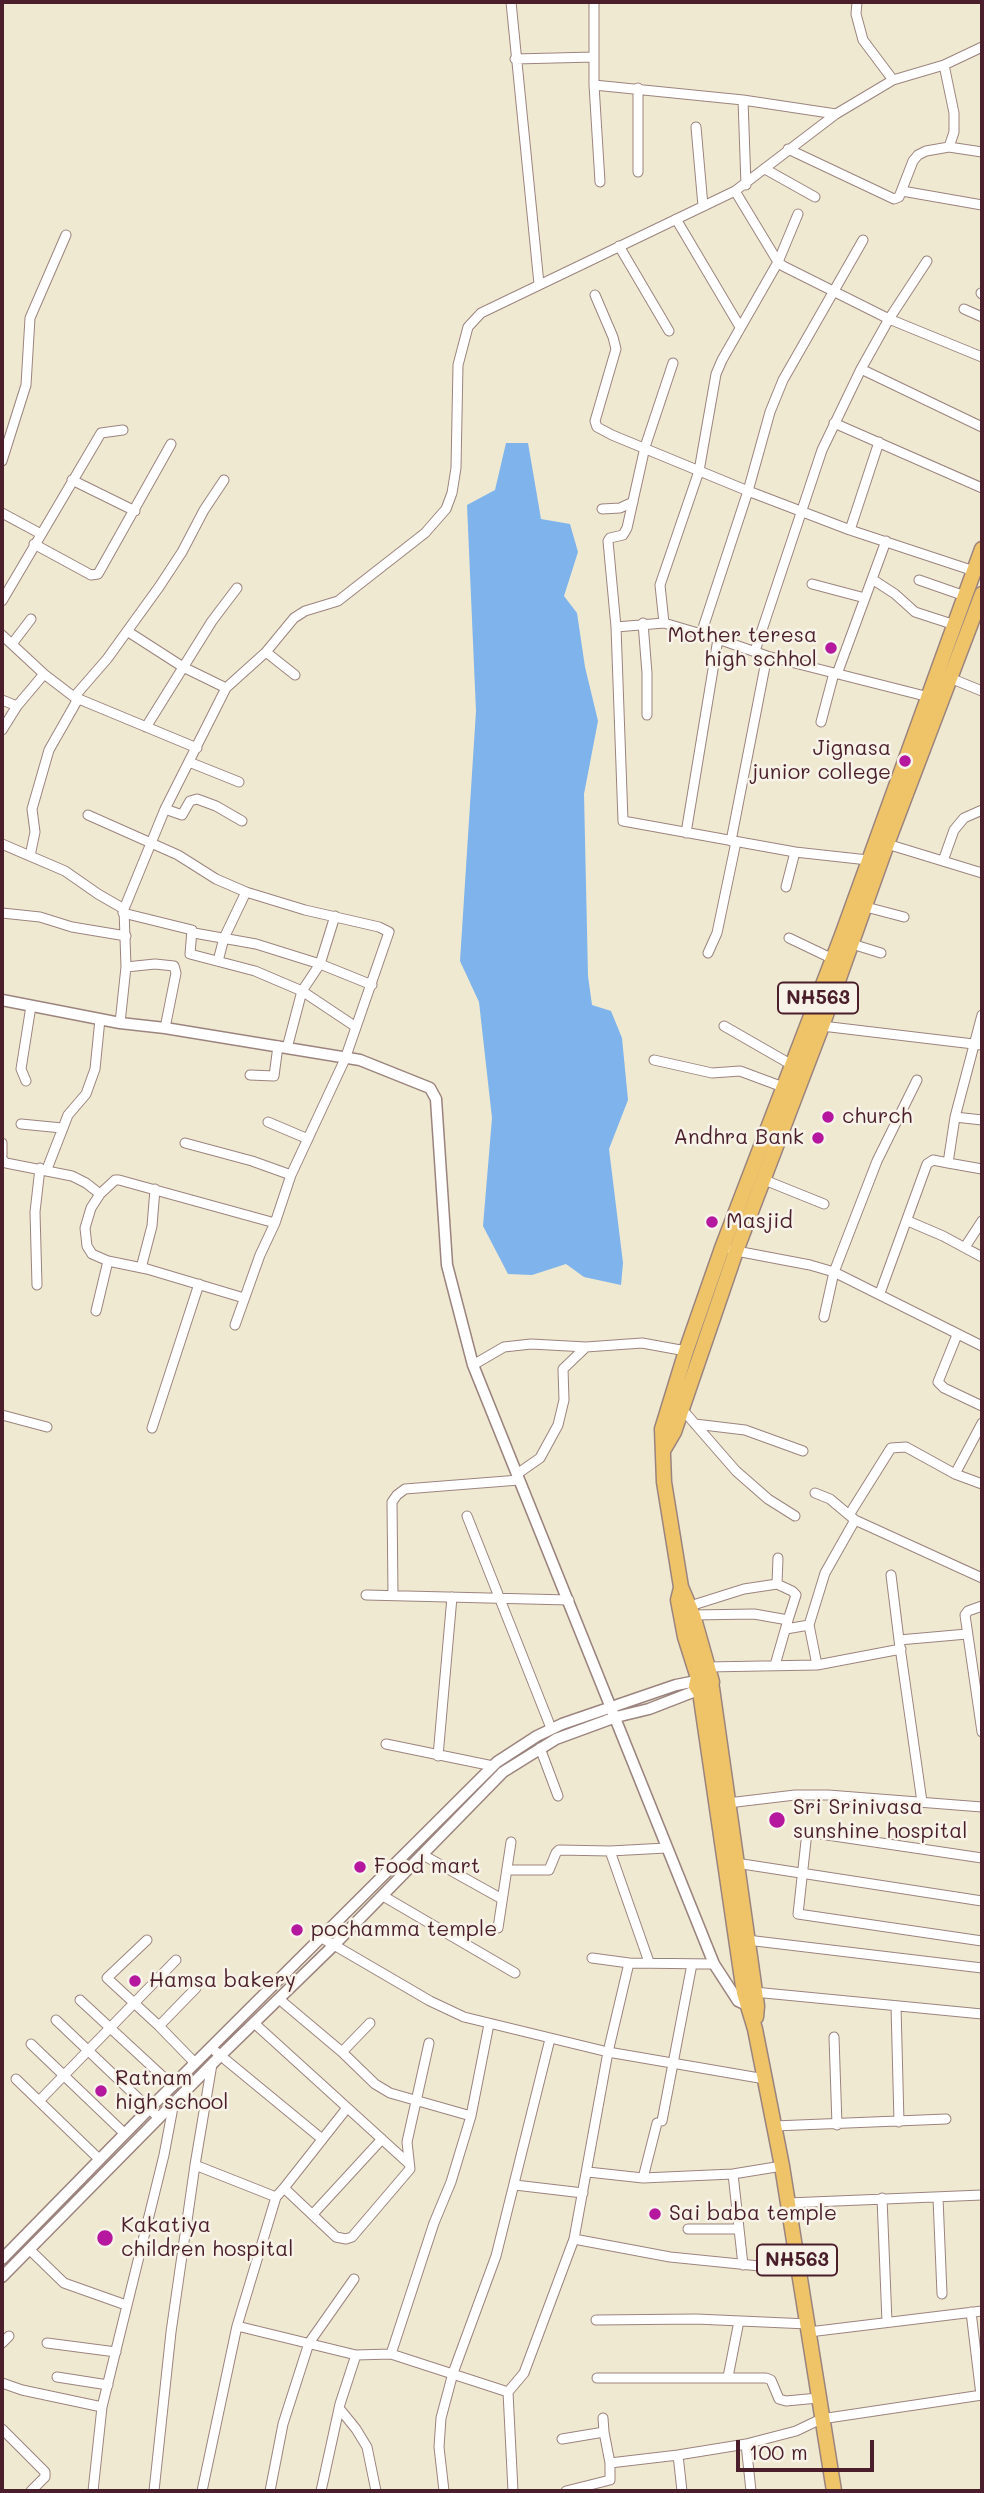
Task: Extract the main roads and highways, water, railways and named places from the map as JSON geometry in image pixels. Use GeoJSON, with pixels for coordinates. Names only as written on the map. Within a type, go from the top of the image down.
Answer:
{"type":"FeatureCollection","features":[{"type":"Feature","properties":{"kind":"highway","name":"NH563"},"geometry":{"type":"LineString","coordinates":[[753,2001],[691,1611],[681,1587],[664,1482],[662,1429],[686,1351],[762,1179],[866,907],[929,697],[982,550]]}},
{"type":"Feature","properties":{"kind":"highway","name":"NH563"},"geometry":{"type":"LineString","coordinates":[[663,1448],[674,1432],[682,1409],[729,1250],[783,1087],[868,860],[979,611],[982,594]]}},
{"type":"Feature","properties":{"kind":"highway","name":"NH563"},"geometry":{"type":"LineString","coordinates":[[681,1587],[678,1600],[685,1637],[703,1682],[727,1803],[747,1940],[755,2029],[782,2166],[834,2491]]}},
{"type":"Feature","properties":{"kind":"water"},"geometry":{"type":"Polygon","coordinates":[[[506,443],[528,443],[541,519],[570,524],[578,552],[564,596],[577,613],[585,667],[598,721],[584,794],[588,976],[592,1005],[611,1011],[622,1038],[628,1100],[609,1149],[623,1263],[621,1285],[584,1277],[566,1264],[532,1275],[508,1274],[483,1226],[492,1118],[479,1002],[460,961],[476,711],[467,505],[495,490],[506,443]]]}},
{"type":"Feature","properties":{"kind":"place","name":"Mother teresa high schhol"},"geometry":{"type":"Point","coordinates":[831,648]}},
{"type":"Feature","properties":{"kind":"place","name":"Jignasa junior college"},"geometry":{"type":"Point","coordinates":[905,761]}},
{"type":"Feature","properties":{"kind":"place","name":"church"},"geometry":{"type":"Point","coordinates":[828,1117]}},
{"type":"Feature","properties":{"kind":"place","name":"Andhra Bank"},"geometry":{"type":"Point","coordinates":[818,1138]}},
{"type":"Feature","properties":{"kind":"place","name":"Masjid"},"geometry":{"type":"Point","coordinates":[712,1222]}},
{"type":"Feature","properties":{"kind":"place","name":"Sri Srinivasa sunshine hospital"},"geometry":{"type":"Point","coordinates":[777,1820]}},
{"type":"Feature","properties":{"kind":"place","name":"Food mart"},"geometry":{"type":"Point","coordinates":[360,1867]}},
{"type":"Feature","properties":{"kind":"place","name":"pochamma temple"},"geometry":{"type":"Point","coordinates":[297,1930]}},
{"type":"Feature","properties":{"kind":"place","name":"Hamsa bakery"},"geometry":{"type":"Point","coordinates":[135,1981]}},
{"type":"Feature","properties":{"kind":"place","name":"Ratnam high school"},"geometry":{"type":"Point","coordinates":[101,2091]}},
{"type":"Feature","properties":{"kind":"place","name":"Sai baba temple"},"geometry":{"type":"Point","coordinates":[655,2214]}},
{"type":"Feature","properties":{"kind":"place","name":"Kakatiya children hospital"},"geometry":{"type":"Point","coordinates":[105,2238]}}]}
